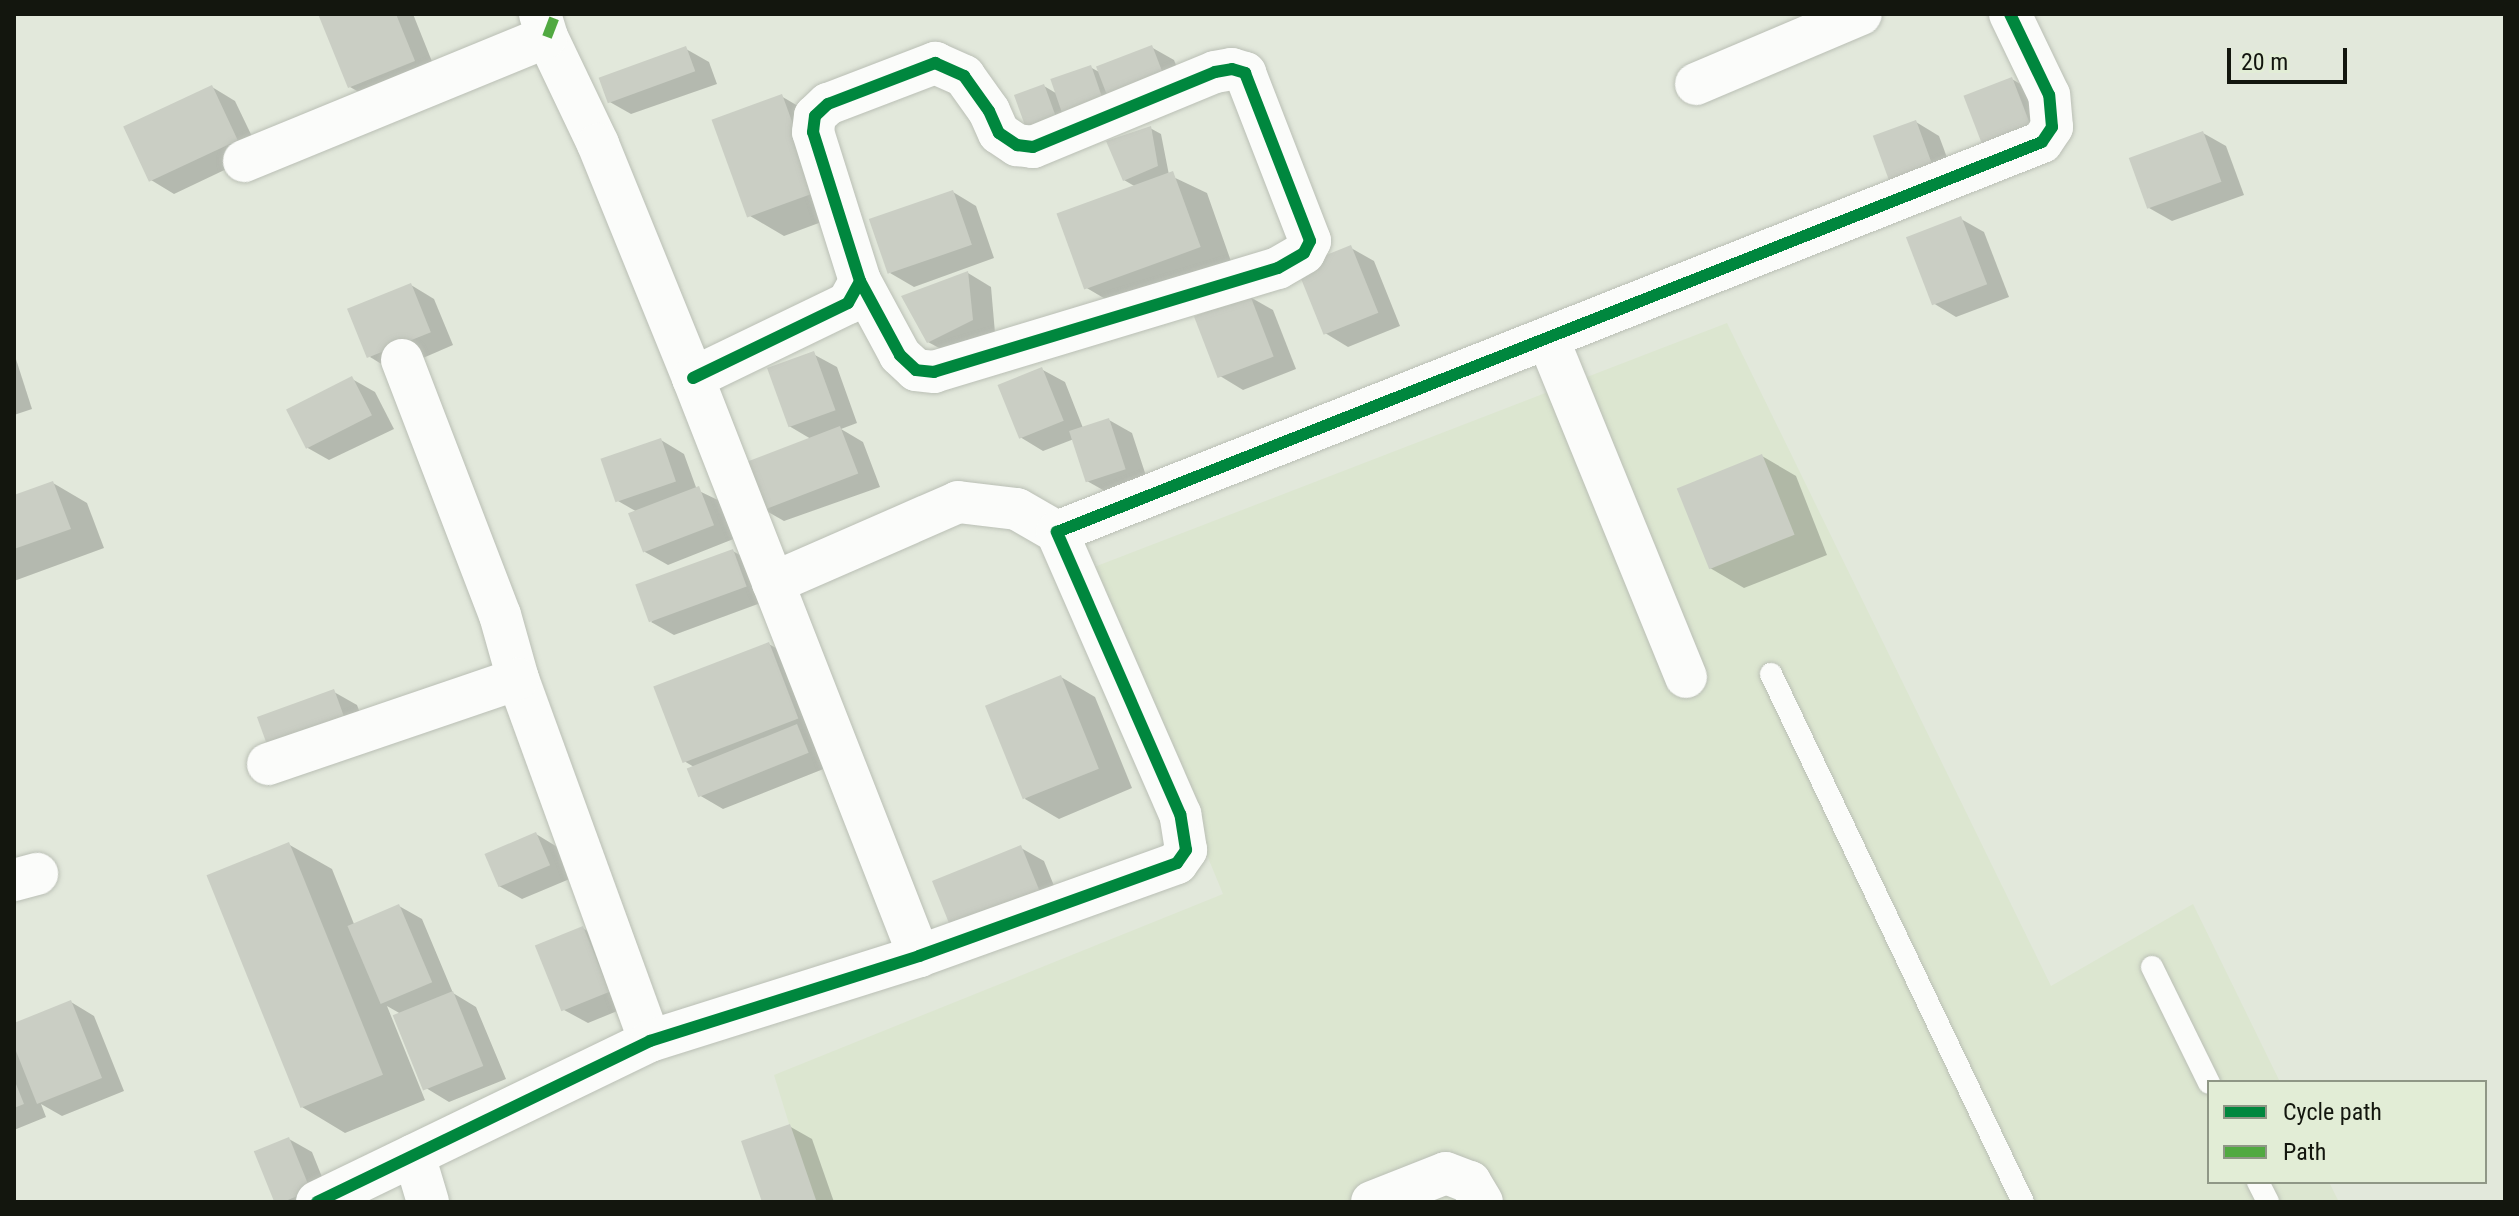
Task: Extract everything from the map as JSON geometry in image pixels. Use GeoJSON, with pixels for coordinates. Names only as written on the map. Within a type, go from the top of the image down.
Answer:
{"type":"FeatureCollection","features":[{"type":"Feature","properties":{"kind":"street"},"geometry":{"type":"LineString","coordinates":[[1696,84],[1861,14]]}},
{"type":"Feature","properties":{"kind":"street"},"geometry":{"type":"LineString","coordinates":[[1057,532],[2042,142],[2052,127],[2049,95],[2010,14]]}},
{"type":"Feature","properties":{"kind":"street"},"geometry":{"type":"LineString","coordinates":[[244,161],[544,26],[598,144],[693,378],[919,956]]}},
{"type":"Feature","properties":{"kind":"street"},"geometry":{"type":"LineString","coordinates":[[693,378],[848,303],[860,281],[813,132],[815,116],[828,104],[935,63],[964,76],[999,133],[1017,145],[1033,147],[1215,72],[1232,69],[1245,73],[1310,241],[1304,253],[1278,268],[934,372],[916,370],[900,355],[860,281]]}},
{"type":"Feature","properties":{"kind":"street"},"geometry":{"type":"LineString","coordinates":[[1548,339],[1686,677]]}},
{"type":"Feature","properties":{"kind":"street"},"geometry":{"type":"LineString","coordinates":[[402,360],[500,615],[518,679],[650,1041]]}},
{"type":"Feature","properties":{"kind":"street"},"geometry":{"type":"LineString","coordinates":[[317,1202],[650,1041],[919,956],[1177,863],[1186,850],[1180,814],[1057,532],[1017,509],[958,502],[773,583]]}},
{"type":"Feature","properties":{"kind":"street"},"geometry":{"type":"LineString","coordinates":[[268,764],[518,679]]}},
{"type":"Feature","properties":{"kind":"street"},"geometry":{"type":"LineString","coordinates":[[414,1155],[428,1202]]}},
{"type":"Feature","properties":{"kind":"street"},"geometry":{"type":"LineString","coordinates":[[1372,1202],[1446,1173],[1470,1182],[1482,1202]]}},
{"type":"Feature","properties":{"kind":"lane"},"geometry":{"type":"LineString","coordinates":[[1771,674],[2023,1202]]}},
{"type":"Feature","properties":{"kind":"lane"},"geometry":{"type":"LineString","coordinates":[[2152,967],[2208,1080]]}},
{"type":"Feature","properties":{"kind":"lane"},"geometry":{"type":"LineString","coordinates":[[2259,1184],[2268,1202]]}},
{"type":"Feature","properties":{"kind":"shaded area"},"geometry":{"type":"Polygon","coordinates":[[[1727,323],[2051,986],[2193,904],[2279,1080],[2207,1080],[2207,1184],[2330,1184],[2339,1202],[813,1202],[774,1075],[1223,894],[1089,569],[1727,323]]]}},
{"type":"Feature","properties":{"kind":"building"},"geometry":{"type":"Polygon","coordinates":[[[318,14],[396,14],[415,61],[348,88],[318,14]]]}},
{"type":"Feature","properties":{"kind":"building"},"geometry":{"type":"Polygon","coordinates":[[[1152,45],[1166,82],[1110,104],[1096,67],[1152,45]]]}},
{"type":"Feature","properties":{"kind":"building"},"geometry":{"type":"Polygon","coordinates":[[[686,46],[695,71],[608,103],[599,78],[686,46]]]}},
{"type":"Feature","properties":{"kind":"building"},"geometry":{"type":"Polygon","coordinates":[[[1091,65],[1105,105],[1064,119],[1050,79],[1091,65]]]}},
{"type":"Feature","properties":{"kind":"building"},"geometry":{"type":"Polygon","coordinates":[[[2012,77],[2035,137],[1986,155],[1963,96],[2012,77]]]}},
{"type":"Feature","properties":{"kind":"building"},"geometry":{"type":"Polygon","coordinates":[[[1044,84],[1060,127],[1030,138],[1014,95],[1044,84]]]}},
{"type":"Feature","properties":{"kind":"building"},"geometry":{"type":"Polygon","coordinates":[[[212,85],[238,140],[149,182],[123,126],[212,85]]]}},
{"type":"Feature","properties":{"kind":"building"},"geometry":{"type":"Polygon","coordinates":[[[782,94],[818,192],[747,217],[712,120],[782,94]]]}},
{"type":"Feature","properties":{"kind":"building"},"geometry":{"type":"Polygon","coordinates":[[[1916,120],[1939,182],[1895,198],[1873,136],[1916,120]]]}},
{"type":"Feature","properties":{"kind":"building"},"geometry":{"type":"Polygon","coordinates":[[[1151,126],[1158,166],[1123,181],[1106,141],[1151,126]]]}},
{"type":"Feature","properties":{"kind":"building"},"geometry":{"type":"Polygon","coordinates":[[[2203,131],[2221,182],[2147,209],[2129,158],[2203,131]]]}},
{"type":"Feature","properties":{"kind":"building"},"geometry":{"type":"Polygon","coordinates":[[[1173,171],[1201,247],[1084,290],[1056,213],[1173,171]]]}},
{"type":"Feature","properties":{"kind":"building"},"geometry":{"type":"Polygon","coordinates":[[[953,190],[972,245],[888,274],[869,219],[953,190]]]}},
{"type":"Feature","properties":{"kind":"building"},"geometry":{"type":"Polygon","coordinates":[[[1961,216],[1987,284],[1932,305],[1906,237],[1961,216]]]}},
{"type":"Feature","properties":{"kind":"building"},"geometry":{"type":"Polygon","coordinates":[[[1351,245],[1378,313],[1324,335],[1296,267],[1351,245]]]}},
{"type":"Feature","properties":{"kind":"building"},"geometry":{"type":"Polygon","coordinates":[[[968,271],[973,320],[927,343],[901,296],[968,271]]]}},
{"type":"Feature","properties":{"kind":"building"},"geometry":{"type":"Polygon","coordinates":[[[411,283],[431,332],[367,358],[347,309],[411,283]]]}},
{"type":"Feature","properties":{"kind":"building"},"geometry":{"type":"Polygon","coordinates":[[[1250,295],[1274,357],[1218,378],[1194,317],[1250,295]]]}},
{"type":"Feature","properties":{"kind":"building"},"geometry":{"type":"Polygon","coordinates":[[[814,351],[836,410],[789,427],[767,368],[814,351]]]}},
{"type":"Feature","properties":{"kind":"building"},"geometry":{"type":"Polygon","coordinates":[[[1042,367],[1064,421],[1019,439],[997,385],[1042,367]]]}},
{"type":"Feature","properties":{"kind":"building"},"geometry":{"type":"Polygon","coordinates":[[[352,376],[372,415],[306,449],[286,410],[352,376]]]}},
{"type":"Feature","properties":{"kind":"building"},"geometry":{"type":"Polygon","coordinates":[[[1109,418],[1126,469],[1086,482],[1069,431],[1109,418]]]}},
{"type":"Feature","properties":{"kind":"building"},"geometry":{"type":"Polygon","coordinates":[[[840,426],[858,474],[761,511],[743,463],[840,426]]]}},
{"type":"Feature","properties":{"kind":"building"},"geometry":{"type":"Polygon","coordinates":[[[661,438],[676,481],[615,502],[600,459],[661,438]]]}},
{"type":"Feature","properties":{"kind":"building"},"geometry":{"type":"Polygon","coordinates":[[[1762,454],[1795,535],[1709,569],[1677,488],[1762,454]]]}},
{"type":"Feature","properties":{"kind":"building"},"geometry":{"type":"Polygon","coordinates":[[[53,481],[71,529],[14,549],[14,495],[53,481]]]}},
{"type":"Feature","properties":{"kind":"building"},"geometry":{"type":"Polygon","coordinates":[[[699,486],[714,525],[643,552],[628,513],[699,486]]]}},
{"type":"Feature","properties":{"kind":"building"},"geometry":{"type":"Polygon","coordinates":[[[733,549],[747,587],[649,622],[635,585],[733,549]]]}},
{"type":"Feature","properties":{"kind":"building"},"geometry":{"type":"Polygon","coordinates":[[[769,642],[798,719],[683,763],[653,686],[769,642]]]}},
{"type":"Feature","properties":{"kind":"building"},"geometry":{"type":"Polygon","coordinates":[[[1061,675],[1099,769],[1023,799],[985,706],[1061,675]]]}},
{"type":"Feature","properties":{"kind":"building"},"geometry":{"type":"Polygon","coordinates":[[[334,689],[346,722],[269,750],[257,717],[334,689]]]}},
{"type":"Feature","properties":{"kind":"building"},"geometry":{"type":"Polygon","coordinates":[[[797,724],[809,753],[698,797],[687,769],[797,724]]]}},
{"type":"Feature","properties":{"kind":"building"},"geometry":{"type":"Polygon","coordinates":[[[536,832],[550,865],[499,887],[484,854],[536,832]]]}},
{"type":"Feature","properties":{"kind":"building"},"geometry":{"type":"Polygon","coordinates":[[[289,842],[383,1075],[301,1108],[206,875],[289,842]]]}},
{"type":"Feature","properties":{"kind":"building"},"geometry":{"type":"Polygon","coordinates":[[[1021,845],[1045,905],[956,941],[932,881],[1021,845]]]}},
{"type":"Feature","properties":{"kind":"building"},"geometry":{"type":"Polygon","coordinates":[[[399,904],[432,982],[381,1004],[347,926],[399,904]]]}},
{"type":"Feature","properties":{"kind":"building"},"geometry":{"type":"Polygon","coordinates":[[[583,926],[610,992],[561,1011],[535,945],[583,926]]]}},
{"type":"Feature","properties":{"kind":"building"},"geometry":{"type":"Polygon","coordinates":[[[453,991],[483,1066],[423,1090],[393,1015],[453,991]]]}},
{"type":"Feature","properties":{"kind":"building"},"geometry":{"type":"Polygon","coordinates":[[[71,1000],[102,1078],[37,1104],[14,1046],[14,1023],[71,1000]]]}},
{"type":"Feature","properties":{"kind":"building"},"geometry":{"type":"Polygon","coordinates":[[[14,1079],[24,1104],[14,1108],[14,1079]]]}},
{"type":"Feature","properties":{"kind":"building"},"geometry":{"type":"Polygon","coordinates":[[[790,1124],[816,1200],[762,1202],[741,1141],[790,1124]]]}},
{"type":"Feature","properties":{"kind":"building"},"geometry":{"type":"Polygon","coordinates":[[[289,1137],[311,1191],[283,1202],[274,1202],[254,1151],[289,1137]]]}},
{"type":"Feature","properties":{"kind":"marked path"},"geometry":{"type":"LineString","coordinates":[[547,37],[556,14]]}},
{"type":"Feature","properties":{"kind":"cycle path"},"geometry":{"type":"LineString","coordinates":[[317,1202],[650,1041],[919,956],[1177,863],[1186,850],[1180,814],[1057,532],[2042,142],[2052,127],[2049,95],[2010,14]]}},
{"type":"Feature","properties":{"kind":"cycle path"},"geometry":{"type":"LineString","coordinates":[[693,378],[848,303],[860,281],[813,132],[815,116],[828,104],[935,63],[964,76],[989,111],[999,133],[1017,145],[1033,147],[1215,72],[1232,69],[1245,73],[1310,241],[1304,253],[1278,268],[934,372],[916,370],[900,355],[860,281]]}}]}
